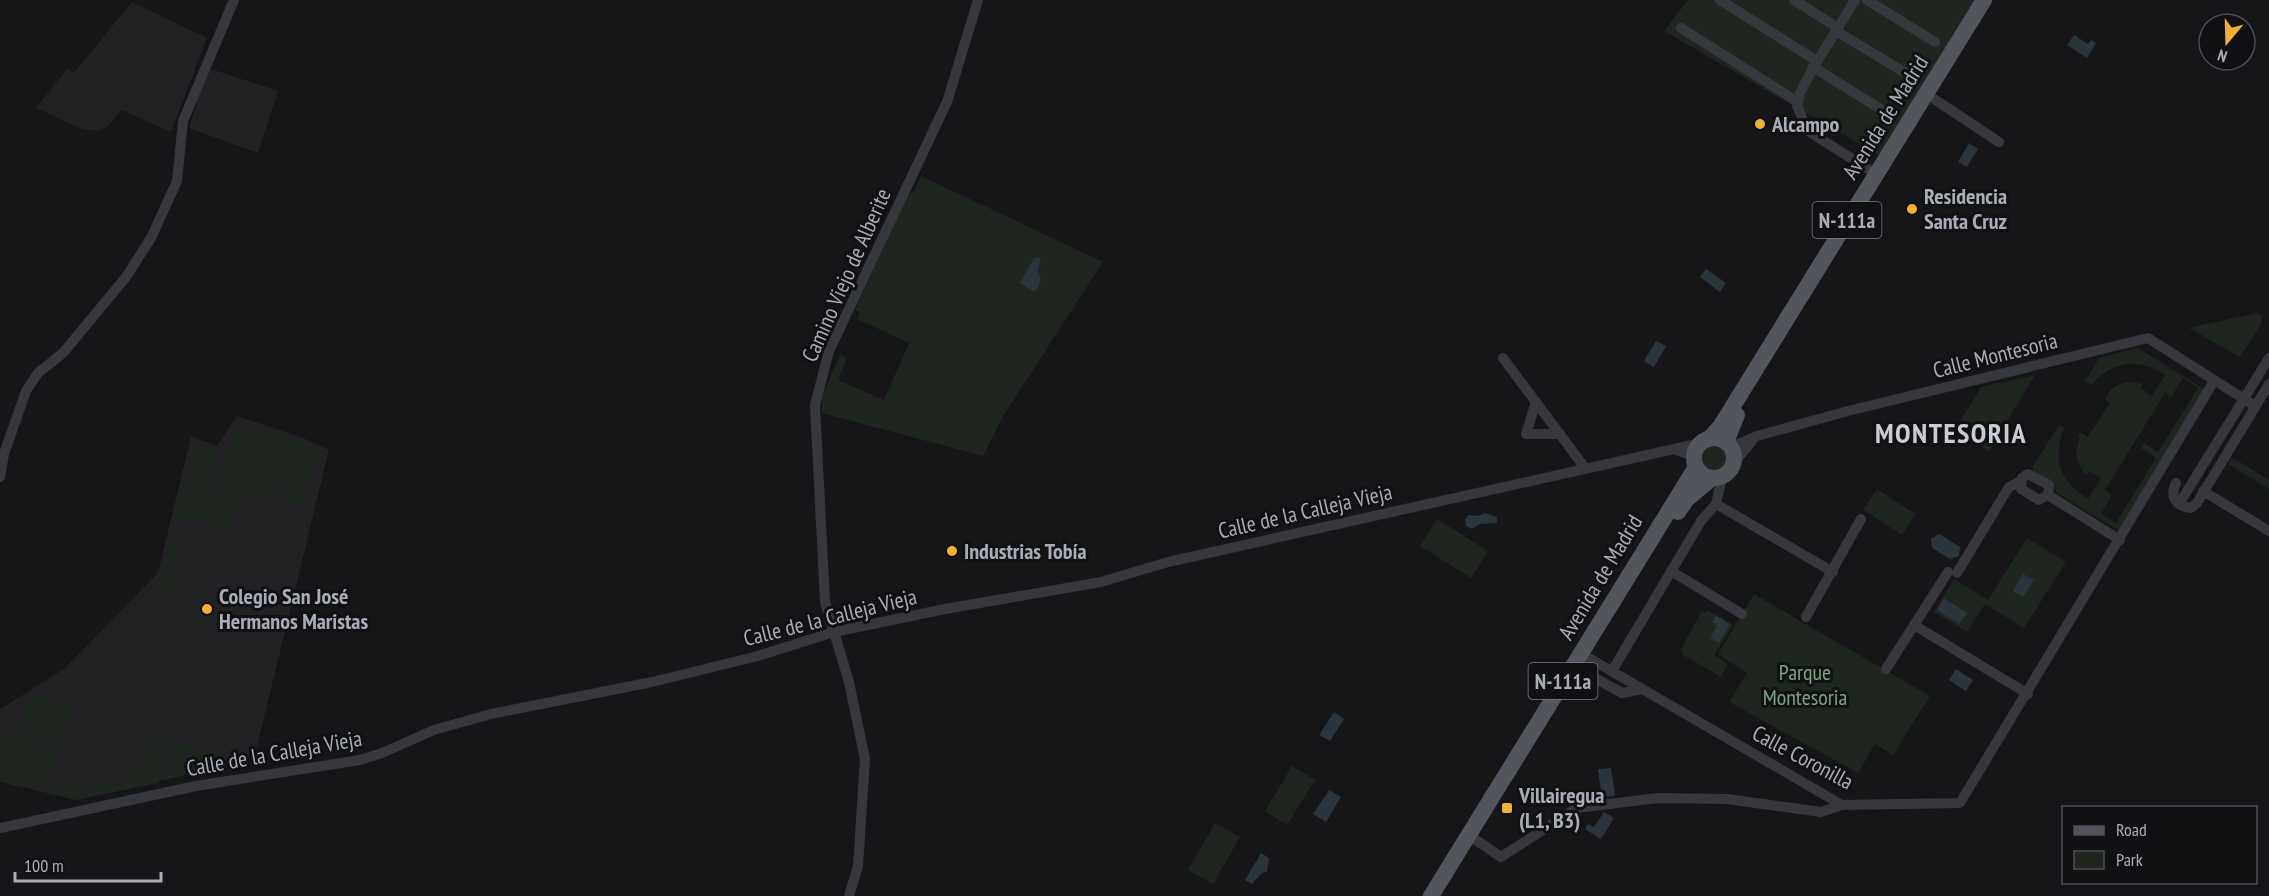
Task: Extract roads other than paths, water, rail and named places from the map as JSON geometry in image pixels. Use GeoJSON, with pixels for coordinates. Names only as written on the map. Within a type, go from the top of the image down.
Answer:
{"type":"FeatureCollection","features":[{"type":"Feature","properties":{"kind":"main road","name":"Avenida de Madrid"},"geometry":{"type":"LineString","coordinates":[[1431,896],[1700,451],[1720,427],[1984,0]]}},
{"type":"Feature","properties":{"kind":"main road","name":"Avenida de Madrid"},"geometry":{"type":"LineString","coordinates":[[1728,445],[1730,427],[1739,412],[1995,0]]}},
{"type":"Feature","properties":{"kind":"main road"},"geometry":{"type":"LineString","coordinates":[[1717,478],[1705,476],[1700,451],[1728,445]]}},
{"type":"Feature","properties":{"kind":"main road","name":"N-111a"},"geometry":{"type":"LineString","coordinates":[[1717,478],[1733,464],[1728,445]]}},
{"type":"Feature","properties":{"kind":"main road","name":"Avenida de Madrid"},"geometry":{"type":"LineString","coordinates":[[1442,896],[1680,508],[1717,478]]}},
{"type":"Feature","properties":{"kind":"street"},"geometry":{"type":"LineString","coordinates":[[0,477],[4,454],[26,390],[38,373],[63,353],[126,277],[163,214],[177,181],[183,121],[234,0]]}},
{"type":"Feature","properties":{"kind":"street","name":"Camino Viejo de Alberite"},"geometry":{"type":"LineString","coordinates":[[849,896],[858,866],[865,759],[849,682],[825,602],[815,405],[829,351],[947,102],[978,0]]}},
{"type":"Feature","properties":{"kind":"street"},"geometry":{"type":"LineString","coordinates":[[1720,0],[1890,115]]}},
{"type":"Feature","properties":{"kind":"street"},"geometry":{"type":"LineString","coordinates":[[1794,0],[1914,78]]}},
{"type":"Feature","properties":{"kind":"street"},"geometry":{"type":"LineString","coordinates":[[1855,0],[1815,64],[1798,102],[1801,119],[1808,131],[1876,174]]}},
{"type":"Feature","properties":{"kind":"street"},"geometry":{"type":"LineString","coordinates":[[1867,0],[1935,42]]}},
{"type":"Feature","properties":{"kind":"street"},"geometry":{"type":"LineString","coordinates":[[1681,28],[1798,102]]}},
{"type":"Feature","properties":{"kind":"street"},"geometry":{"type":"LineString","coordinates":[[1934,99],[1999,142]]}},
{"type":"Feature","properties":{"kind":"street","name":"Calle Montesoria"},"geometry":{"type":"LineString","coordinates":[[1728,445],[1848,411],[2148,338],[2255,406]]}},
{"type":"Feature","properties":{"kind":"street"},"geometry":{"type":"LineString","coordinates":[[1503,358],[1585,468]]}},
{"type":"Feature","properties":{"kind":"street"},"geometry":{"type":"LineString","coordinates":[[2179,504],[2269,358]]}},
{"type":"Feature","properties":{"kind":"street"},"geometry":{"type":"LineString","coordinates":[[1914,625],[2028,694],[2214,381]]}},
{"type":"Feature","properties":{"kind":"street"},"geometry":{"type":"LineString","coordinates":[[2176,483],[2171,493],[2179,504],[2191,508],[2269,384]]}},
{"type":"Feature","properties":{"kind":"street"},"geometry":{"type":"LineString","coordinates":[[1536,402],[1526,434],[1560,434]]}},
{"type":"Feature","properties":{"kind":"street"},"geometry":{"type":"LineString","coordinates":[[1733,464],[1757,436],[1740,430],[1739,412]]}},
{"type":"Feature","properties":{"kind":"street","name":"Calle de la Calleja Vieja"},"geometry":{"type":"LineString","coordinates":[[0,828],[196,786],[360,760],[434,730],[491,714],[673,677],[758,656],[834,632],[945,609],[1101,582],[1168,562],[1672,449],[1700,451]]}},
{"type":"Feature","properties":{"kind":"street"},"geometry":{"type":"LineString","coordinates":[[1886,669],[2008,487],[2021,481],[2025,475],[2033,475],[2049,485],[2048,495]]}},
{"type":"Feature","properties":{"kind":"street"},"geometry":{"type":"LineString","coordinates":[[1612,671],[1701,521],[1716,504],[1717,478]]}},
{"type":"Feature","properties":{"kind":"street"},"geometry":{"type":"LineString","coordinates":[[2021,481],[2021,489],[2039,500],[2048,495]]}},
{"type":"Feature","properties":{"kind":"street"},"geometry":{"type":"LineString","coordinates":[[2203,491],[2269,531]]}},
{"type":"Feature","properties":{"kind":"street"},"geometry":{"type":"LineString","coordinates":[[2048,495],[2120,540]]}},
{"type":"Feature","properties":{"kind":"street"},"geometry":{"type":"LineString","coordinates":[[1716,504],[1833,572]]}},
{"type":"Feature","properties":{"kind":"street"},"geometry":{"type":"LineString","coordinates":[[1806,617],[1861,519]]}},
{"type":"Feature","properties":{"kind":"street"},"geometry":{"type":"LineString","coordinates":[[1671,570],[1742,614]]}},
{"type":"Feature","properties":{"kind":"street","name":"Calle Coronilla"},"geometry":{"type":"LineString","coordinates":[[1586,664],[1612,671],[1842,805],[1960,803],[2028,694]]}},
{"type":"Feature","properties":{"kind":"street","name":"Calle Coronilla"},"geometry":{"type":"LineString","coordinates":[[1586,664],[1622,693],[1642,689]]}},
{"type":"Feature","properties":{"kind":"street"},"geometry":{"type":"LineString","coordinates":[[1476,840],[1501,856],[1578,808],[1658,798],[1727,799],[1821,812],[1842,805]]}},
{"type":"Feature","properties":{"kind":"place","name":"Alcampo"},"geometry":{"type":"Point","coordinates":[1760,124]}},
{"type":"Feature","properties":{"kind":"place","name":"Residencia Santa Cruz"},"geometry":{"type":"Point","coordinates":[1912,209]}},
{"type":"Feature","properties":{"kind":"place","name":"Industrias Tobía"},"geometry":{"type":"Point","coordinates":[952,551]}},
{"type":"Feature","properties":{"kind":"place","name":"Colegio San José Hermanos Maristas"},"geometry":{"type":"Point","coordinates":[207,609]}},
{"type":"Feature","properties":{"kind":"place","name":"Villairegua (L1, B3)"},"geometry":{"type":"Point","coordinates":[1507,808]}},
{"type":"Feature","properties":{"kind":"district","name":"MONTESORIA"},"geometry":{"type":"Point","coordinates":[1951,432]}},
{"type":"Feature","properties":{"kind":"park label","name":"Parque Montesoria"},"geometry":{"type":"Point","coordinates":[1805,684]}}]}
